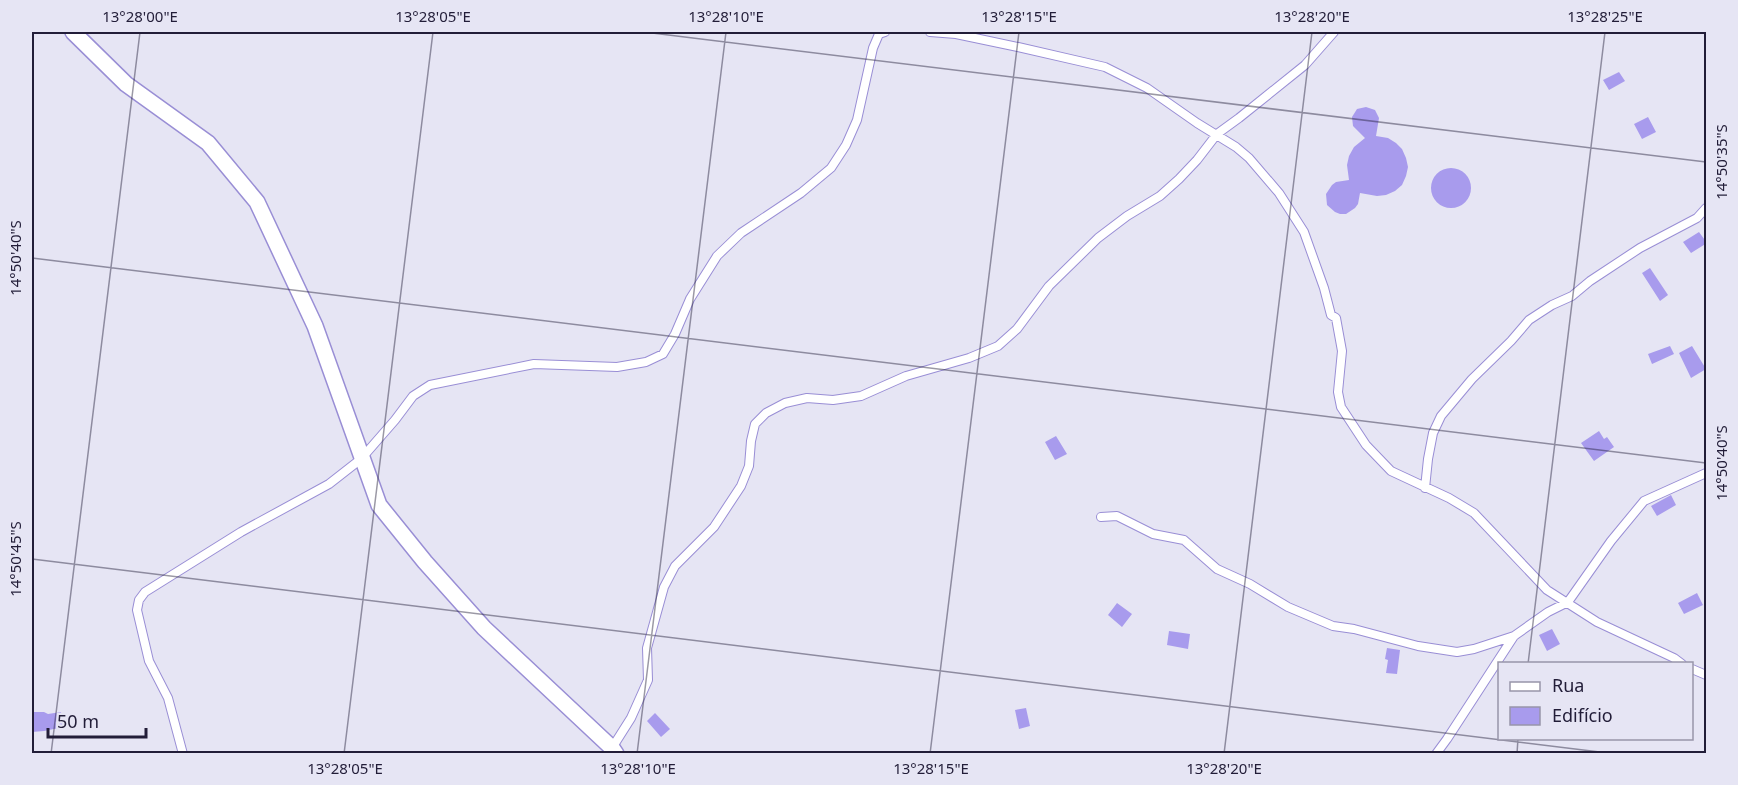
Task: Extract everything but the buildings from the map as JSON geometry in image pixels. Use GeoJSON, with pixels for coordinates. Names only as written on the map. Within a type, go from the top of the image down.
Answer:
{"type":"FeatureCollection","features":[{"type":"Feature","properties":{"kind":"street"},"geometry":{"type":"LineString","coordinates":[[73,32],[126,84],[208,143],[257,202],[315,326],[379,505],[425,562],[484,628],[614,751]]}},
{"type":"Feature","properties":{"kind":"lane"},"geometry":{"type":"LineString","coordinates":[[183,753],[168,698],[149,661],[137,610],[139,600],[145,592],[241,532],[329,484],[361,459],[413,396],[430,385],[534,364],[617,367],[646,363],[663,354],[675,334],[690,298],[717,256],[741,232],[801,194],[831,168],[846,145],[857,120],[873,48],[879,34],[885,32]]}},
{"type":"Feature","properties":{"kind":"lane"},"geometry":{"type":"LineString","coordinates":[[930,32],[956,34],[1105,67],[1147,88],[1236,147],[1280,193],[1304,232],[1331,315],[1336,318],[1342,351],[1338,392],[1341,407],[1366,445],[1391,471],[1449,498],[1474,513],[1547,590],[1597,622],[1680,662]]}},
{"type":"Feature","properties":{"kind":"lane"},"geometry":{"type":"LineString","coordinates":[[614,751],[648,680],[647,648],[664,587],[675,566],[714,527],[741,486],[749,466],[755,424],[766,413],[784,403],[807,398],[833,400],[861,396],[906,376],[969,358],[998,346],[1017,329],[1049,286],[1074,260],[1127,216],[1160,196],[1173,185],[1197,160],[1217,134],[1305,65],[1334,32]]}},
{"type":"Feature","properties":{"kind":"lane"},"geometry":{"type":"LineString","coordinates":[[1425,488],[1433,434],[1441,416],[1472,379],[1530,320],[1552,304],[1572,296],[1590,281],[1640,248],[1697,218],[1707,208]]}},
{"type":"Feature","properties":{"kind":"lane"},"geometry":{"type":"LineString","coordinates":[[1101,517],[1117,516],[1153,534],[1184,540],[1217,569],[1250,584],[1299,612],[1334,626],[1418,646],[1457,652],[1514,636],[1548,612],[1568,602],[1611,541],[1644,501],[1707,472]]}},
{"type":"Feature","properties":{"kind":"lane"},"geometry":{"type":"LineString","coordinates":[[1436,753],[1514,636]]}},
{"type":"Feature","properties":{"kind":"lane"},"geometry":{"type":"LineString","coordinates":[[1693,669],[1707,675]]}}]}
